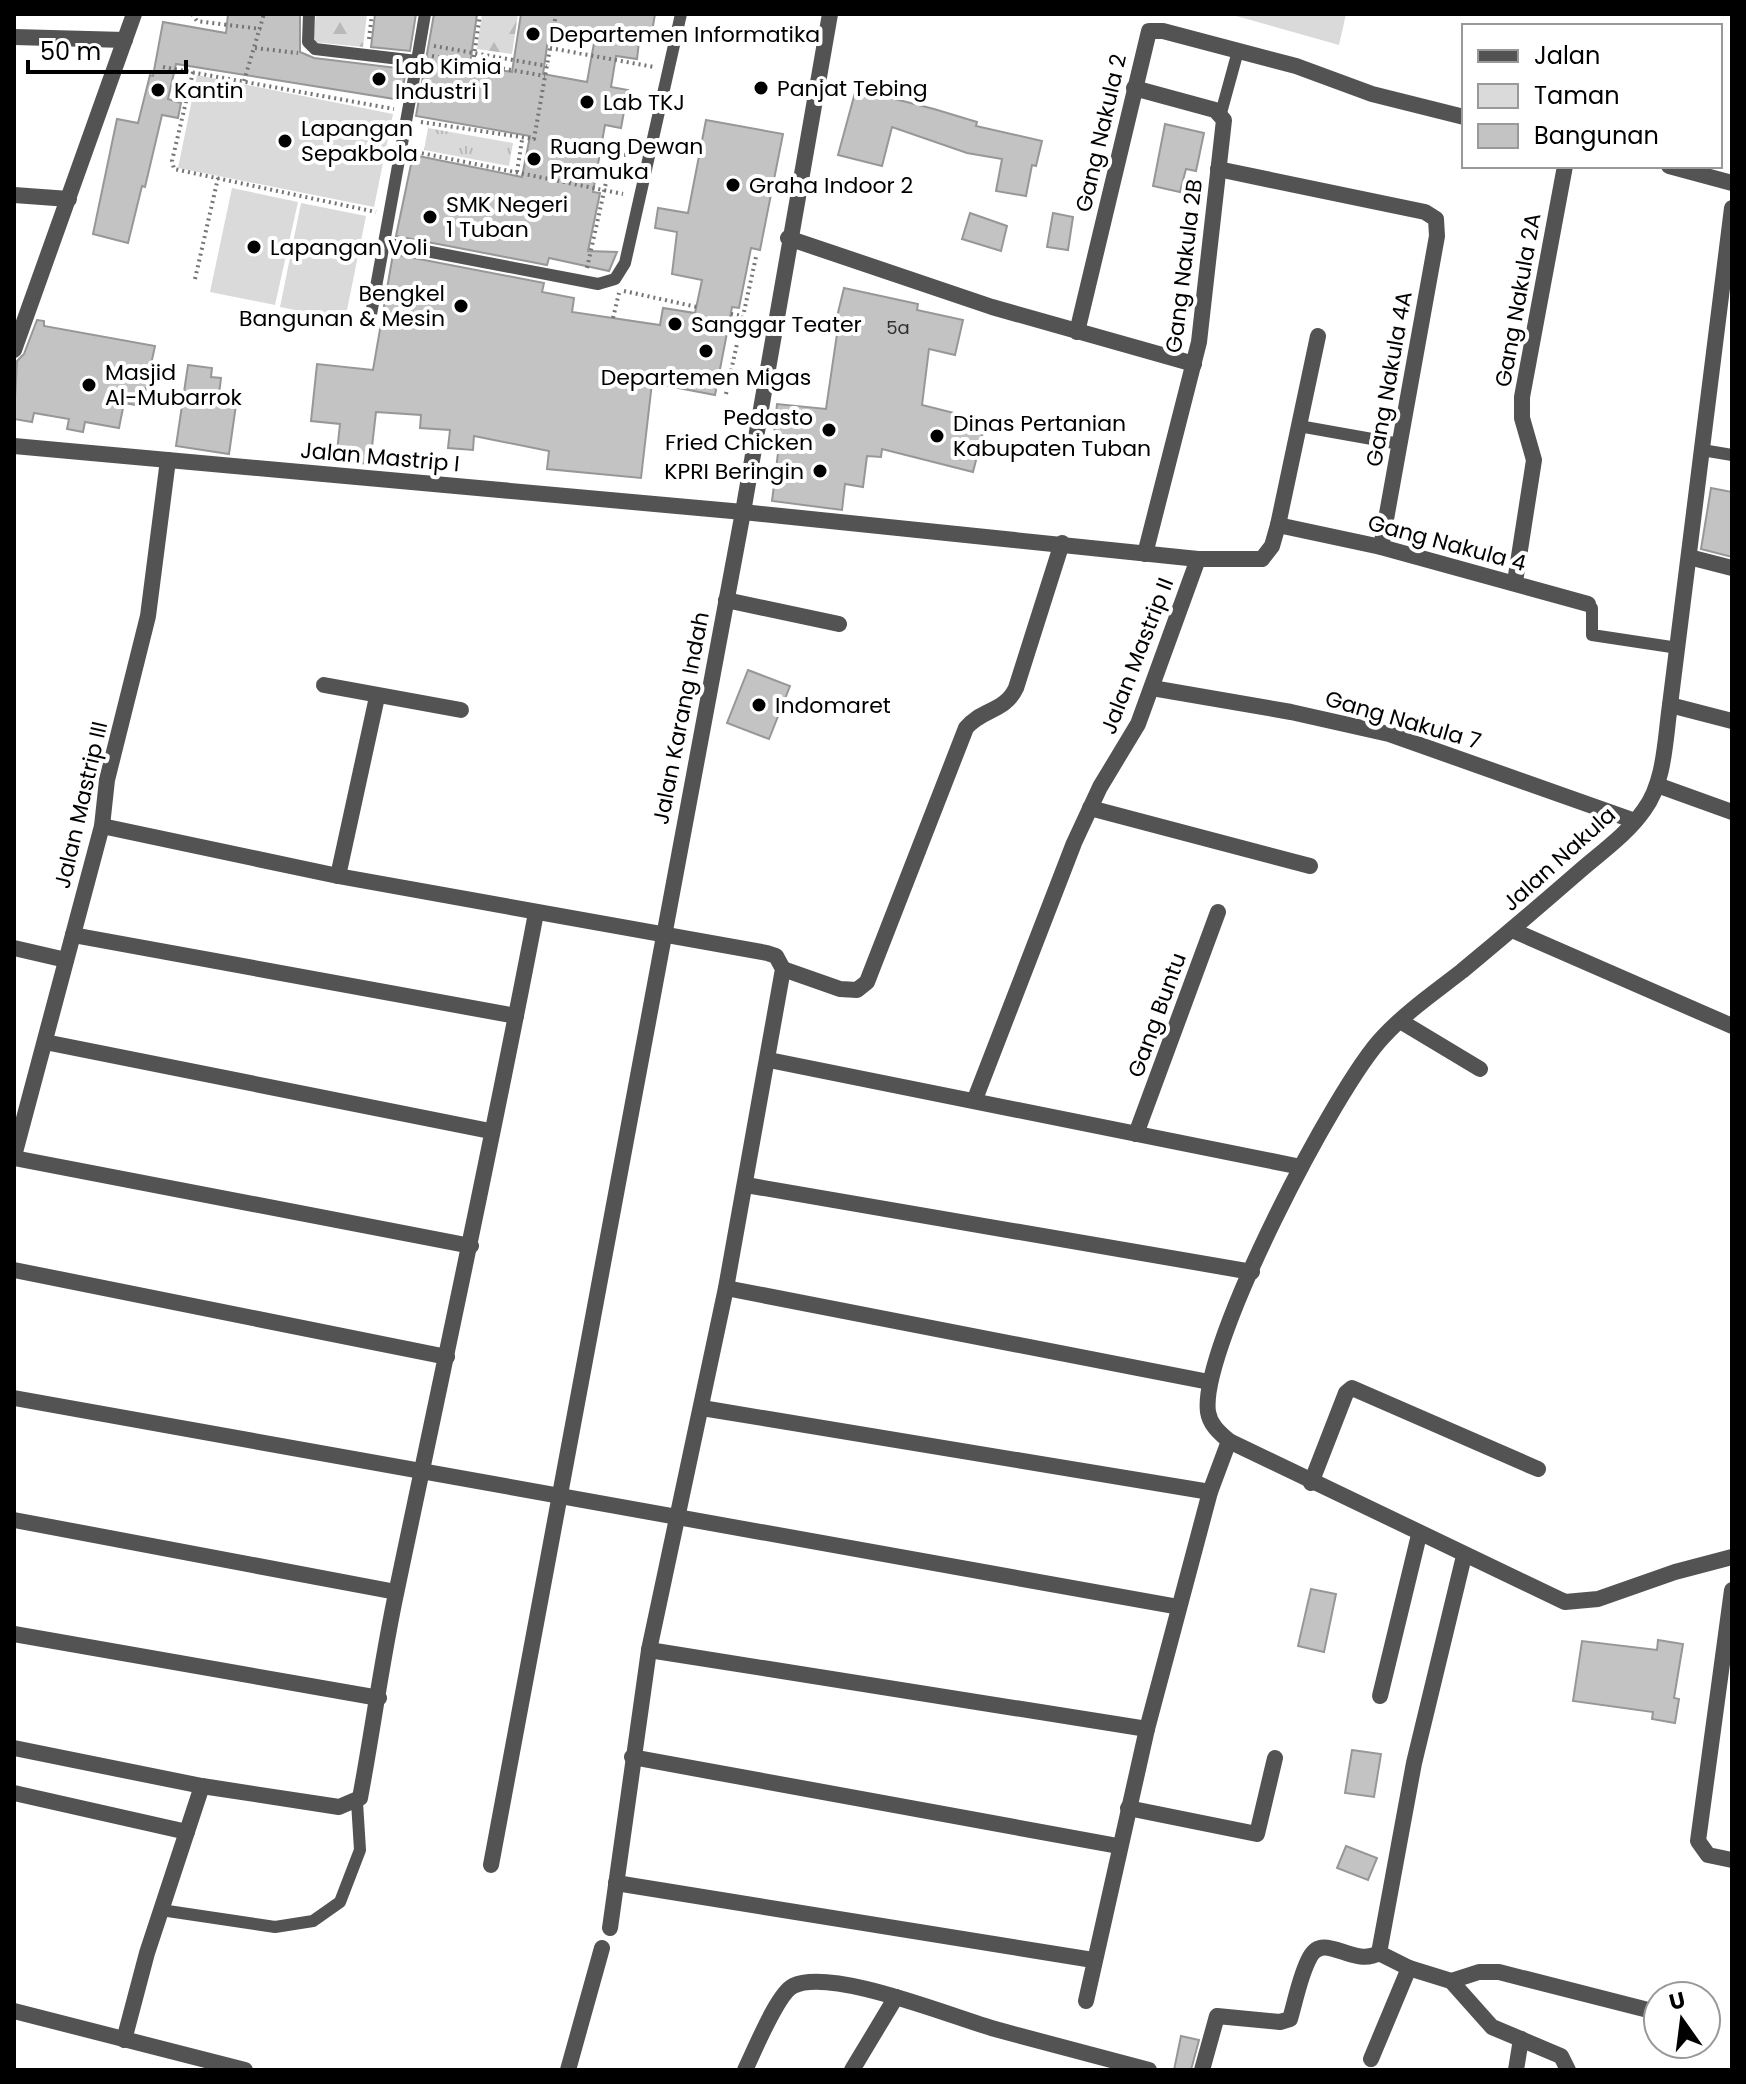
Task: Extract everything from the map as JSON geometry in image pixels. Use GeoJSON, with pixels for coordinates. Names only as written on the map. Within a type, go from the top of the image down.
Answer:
{"type":"FeatureCollection","features":[{"type":"Feature","properties":{"kind":"street"},"geometry":{"type":"LineString","coordinates":[[14,350],[134,14]]}},
{"type":"Feature","properties":{"kind":"street","name":"Jalan Karang Indah"},"geometry":{"type":"LineString","coordinates":[[491,1865],[562,1495],[662,933],[743,512],[788,238],[830,14]]}},
{"type":"Feature","properties":{"kind":"street","name":"Gang Nakula 2"},"geometry":{"type":"LineString","coordinates":[[1077,332],[1147,34],[1152,29],[1296,66],[1383,97],[1462,117]]}},
{"type":"Feature","properties":{"kind":"street"},"geometry":{"type":"LineString","coordinates":[[14,37],[125,40]]}},
{"type":"Feature","properties":{"kind":"street"},"geometry":{"type":"LineString","coordinates":[[1134,88],[1221,113]]}},
{"type":"Feature","properties":{"kind":"street","name":"Gang Nakula 2B"},"geometry":{"type":"LineString","coordinates":[[1145,554],[1202,326],[1224,120],[1221,113]]}},
{"type":"Feature","properties":{"kind":"street","name":"Gang Nakula 2A"},"geometry":{"type":"LineString","coordinates":[[1515,582],[1534,460],[1522,418],[1522,397],[1565,168]]}},
{"type":"Feature","properties":{"kind":"street"},"geometry":{"type":"LineString","coordinates":[[1676,168],[1732,183]]}},
{"type":"Feature","properties":{"kind":"street","name":"Gang Nakula 2B"},"geometry":{"type":"LineString","coordinates":[[1218,169],[1425,212],[1436,219]]}},
{"type":"Feature","properties":{"kind":"street"},"geometry":{"type":"LineString","coordinates":[[14,195],[69,199]]}},
{"type":"Feature","properties":{"kind":"street","name":"Jalan Nakula"},"geometry":{"type":"LineString","coordinates":[[1229,1441],[1210,1420],[1209,1382],[1220,1343],[1301,1167],[1361,1062],[1400,1021],[1512,930],[1635,821],[1657,785],[1678,648],[1702,450],[1726,302],[1732,208]]}},
{"type":"Feature","properties":{"kind":"street","name":"Gang Nakula 4A"},"geometry":{"type":"LineString","coordinates":[[1381,547],[1437,236],[1436,219]]}},
{"type":"Feature","properties":{"kind":"street"},"geometry":{"type":"LineString","coordinates":[[788,238],[1077,332],[1194,364]]}},
{"type":"Feature","properties":{"kind":"street"},"geometry":{"type":"LineString","coordinates":[[1198,559],[1242,562],[1262,559],[1272,546],[1318,336]]}},
{"type":"Feature","properties":{"kind":"street","name":"Jalan Mastrip I"},"geometry":{"type":"LineString","coordinates":[[14,446],[743,512]]}},
{"type":"Feature","properties":{"kind":"street","name":"Jalan Mastrip III"},"geometry":{"type":"LineString","coordinates":[[14,1157],[102,826],[107,780],[150,603],[168,460]]}},
{"type":"Feature","properties":{"kind":"street","name":"Jalan Mastrip II"},"geometry":{"type":"LineString","coordinates":[[743,512],[1198,559],[1131,740],[1090,808],[975,1099]]}},
{"type":"Feature","properties":{"kind":"street","name":"Gang Nakula 4"},"geometry":{"type":"LineString","coordinates":[[1278,525],[1381,547],[1588,604]]}},
{"type":"Feature","properties":{"kind":"street"},"geometry":{"type":"LineString","coordinates":[[783,969],[840,989],[857,990],[867,982],[966,728],[972,721],[1007,704],[1016,688],[1062,543]]}},
{"type":"Feature","properties":{"kind":"street"},"geometry":{"type":"LineString","coordinates":[[1689,557],[1732,568]]}},
{"type":"Feature","properties":{"kind":"street"},"geometry":{"type":"LineString","coordinates":[[726,600],[839,624]]}},
{"type":"Feature","properties":{"kind":"street"},"geometry":{"type":"LineString","coordinates":[[324,685],[461,710]]}},
{"type":"Feature","properties":{"kind":"street","name":"Gang Nakula 7"},"geometry":{"type":"LineString","coordinates":[[1152,688],[1389,734],[1635,821]]}},
{"type":"Feature","properties":{"kind":"street"},"geometry":{"type":"LineString","coordinates":[[338,876],[377,697]]}},
{"type":"Feature","properties":{"kind":"street"},"geometry":{"type":"LineString","coordinates":[[1670,705],[1732,721]]}},
{"type":"Feature","properties":{"kind":"street"},"geometry":{"type":"LineString","coordinates":[[1657,785],[1732,812]]}},
{"type":"Feature","properties":{"kind":"street"},"geometry":{"type":"LineString","coordinates":[[1090,808],[1310,866]]}},
{"type":"Feature","properties":{"kind":"street"},"geometry":{"type":"LineString","coordinates":[[102,826],[338,876],[767,953],[776,956],[783,969],[726,1288],[649,1650],[610,1928]]}},
{"type":"Feature","properties":{"kind":"street","name":"Gang Buntu"},"geometry":{"type":"LineString","coordinates":[[1136,1134],[1218,912]]}},
{"type":"Feature","properties":{"kind":"street"},"geometry":{"type":"LineString","coordinates":[[14,1748],[202,1786],[339,1807],[357,1802],[379,1698],[396,1592],[471,1246],[490,1131],[536,913]]}},
{"type":"Feature","properties":{"kind":"street"},"geometry":{"type":"LineString","coordinates":[[1512,930],[1732,1026]]}},
{"type":"Feature","properties":{"kind":"street"},"geometry":{"type":"LineString","coordinates":[[73,935],[516,1016]]}},
{"type":"Feature","properties":{"kind":"street"},"geometry":{"type":"LineString","coordinates":[[14,948],[66,960]]}},
{"type":"Feature","properties":{"kind":"street"},"geometry":{"type":"LineString","coordinates":[[1400,1021],[1480,1069]]}},
{"type":"Feature","properties":{"kind":"street"},"geometry":{"type":"LineString","coordinates":[[45,1042],[490,1131]]}},
{"type":"Feature","properties":{"kind":"street"},"geometry":{"type":"LineString","coordinates":[[769,1060],[1301,1167]]}},
{"type":"Feature","properties":{"kind":"street"},"geometry":{"type":"LineString","coordinates":[[14,1157],[471,1246]]}},
{"type":"Feature","properties":{"kind":"street"},"geometry":{"type":"LineString","coordinates":[[746,1185],[1252,1272]]}},
{"type":"Feature","properties":{"kind":"street"},"geometry":{"type":"LineString","coordinates":[[14,1270],[447,1357]]}},
{"type":"Feature","properties":{"kind":"street"},"geometry":{"type":"LineString","coordinates":[[726,1288],[1209,1382]]}},
{"type":"Feature","properties":{"kind":"street"},"geometry":{"type":"LineString","coordinates":[[1311,1483],[1346,1393],[1352,1388],[1538,1469]]}},
{"type":"Feature","properties":{"kind":"street"},"geometry":{"type":"LineString","coordinates":[[14,1398],[1179,1607]]}},
{"type":"Feature","properties":{"kind":"street"},"geometry":{"type":"LineString","coordinates":[[702,1408],[1210,1492]]}},
{"type":"Feature","properties":{"kind":"street"},"geometry":{"type":"LineString","coordinates":[[1086,2001],[1118,1846],[1147,1729],[1210,1492],[1229,1441],[1419,1535],[1565,1602],[1598,1599],[1675,1572],[1732,1557]]}},
{"type":"Feature","properties":{"kind":"street"},"geometry":{"type":"LineString","coordinates":[[14,1520],[396,1592]]}},
{"type":"Feature","properties":{"kind":"street"},"geometry":{"type":"LineString","coordinates":[[1380,1696],[1419,1535]]}},
{"type":"Feature","properties":{"kind":"street"},"geometry":{"type":"LineString","coordinates":[[1379,1953],[1414,1763],[1464,1556]]}},
{"type":"Feature","properties":{"kind":"street"},"geometry":{"type":"LineString","coordinates":[[1732,1590],[1698,1841],[1708,1855],[1732,1860]]}},
{"type":"Feature","properties":{"kind":"street"},"geometry":{"type":"LineString","coordinates":[[14,1634],[379,1698]]}},
{"type":"Feature","properties":{"kind":"street"},"geometry":{"type":"LineString","coordinates":[[649,1650],[1147,1729]]}},
{"type":"Feature","properties":{"kind":"street"},"geometry":{"type":"LineString","coordinates":[[632,1757],[1118,1846]]}},
{"type":"Feature","properties":{"kind":"street"},"geometry":{"type":"LineString","coordinates":[[1128,1808],[1257,1834],[1275,1758]]}},
{"type":"Feature","properties":{"kind":"street"},"geometry":{"type":"LineString","coordinates":[[124,2040],[161,1910],[202,1786]]}},
{"type":"Feature","properties":{"kind":"street"},"geometry":{"type":"LineString","coordinates":[[14,1793],[187,1832]]}},
{"type":"Feature","properties":{"kind":"street"},"geometry":{"type":"LineString","coordinates":[[616,1883],[1093,1960]]}},
{"type":"Feature","properties":{"kind":"street"},"geometry":{"type":"LineString","coordinates":[[1202,2070],[1217,2016],[1280,2022],[1290,2019],[1308,1959],[1315,1949],[1326,1946],[1365,1959],[1379,1953],[1409,1968],[1451,1981],[1492,2027],[1561,2056],[1568,2070]]}},
{"type":"Feature","properties":{"kind":"street"},"geometry":{"type":"LineString","coordinates":[[568,2070],[602,1948]]}},
{"type":"Feature","properties":{"kind":"street"},"geometry":{"type":"LineString","coordinates":[[1371,2059],[1409,1968]]}},
{"type":"Feature","properties":{"kind":"street"},"geometry":{"type":"LineString","coordinates":[[1451,1981],[1479,1972],[1499,1972],[1642,2008]]}},
{"type":"Feature","properties":{"kind":"street"},"geometry":{"type":"LineString","coordinates":[[745,2070],[785,1992],[792,1986],[821,1981],[896,1997],[993,2029],[1149,2070]]}},
{"type":"Feature","properties":{"kind":"street"},"geometry":{"type":"LineString","coordinates":[[852,2070],[896,1997]]}},
{"type":"Feature","properties":{"kind":"street"},"geometry":{"type":"LineString","coordinates":[[14,2011],[245,2070]]}},
{"type":"Feature","properties":{"kind":"street"},"geometry":{"type":"LineString","coordinates":[[1516,2070],[1521,2039]]}},
{"type":"Feature","properties":{"kind":"lane"},"geometry":{"type":"LineString","coordinates":[[309,14],[308,42],[315,49],[417,61]]}},
{"type":"Feature","properties":{"kind":"lane"},"geometry":{"type":"LineString","coordinates":[[370,320],[425,14]]}},
{"type":"Feature","properties":{"kind":"lane"},"geometry":{"type":"LineString","coordinates":[[384,243],[584,282],[598,284],[612,281],[622,270],[681,14]]}},
{"type":"Feature","properties":{"kind":"lane"},"geometry":{"type":"LineString","coordinates":[[1221,113],[1238,51]]}},
{"type":"Feature","properties":{"kind":"lane"},"geometry":{"type":"LineString","coordinates":[[1299,426],[1400,444]]}},
{"type":"Feature","properties":{"kind":"lane"},"geometry":{"type":"LineString","coordinates":[[1702,450],[1732,455]]}},
{"type":"Feature","properties":{"kind":"lane","name":"Gang Nakula 4"},"geometry":{"type":"LineString","coordinates":[[1588,604],[1592,608],[1592,635],[1678,648]]}},
{"type":"Feature","properties":{"kind":"lane"},"geometry":{"type":"LineString","coordinates":[[161,1910],[275,1927],[313,1921],[340,1902],[360,1850],[357,1802]]}},
{"type":"Feature","properties":{"kind":"path"},"geometry":{"type":"LineString","coordinates":[[192,14],[197,21],[261,29]]}},
{"type":"Feature","properties":{"kind":"path"},"geometry":{"type":"LineString","coordinates":[[244,81],[264,14]]}},
{"type":"Feature","properties":{"kind":"path"},"geometry":{"type":"LineString","coordinates":[[367,53],[372,14]]}},
{"type":"Feature","properties":{"kind":"path"},"geometry":{"type":"LineString","coordinates":[[473,63],[480,14]]}},
{"type":"Feature","properties":{"kind":"path"},"geometry":{"type":"LineString","coordinates":[[163,67],[244,81],[522,140],[535,137],[556,14]]}},
{"type":"Feature","properties":{"kind":"path"},"geometry":{"type":"LineString","coordinates":[[420,43],[547,66]]}},
{"type":"Feature","properties":{"kind":"path"},"geometry":{"type":"LineString","coordinates":[[254,48],[300,54],[315,49]]}},
{"type":"Feature","properties":{"kind":"path"},"geometry":{"type":"LineString","coordinates":[[550,48],[668,69]]}},
{"type":"Feature","properties":{"kind":"path"},"geometry":{"type":"LineString","coordinates":[[429,56],[545,76]]}},
{"type":"Feature","properties":{"kind":"path"},"geometry":{"type":"LineString","coordinates":[[193,72],[172,164],[177,170],[390,215]]}},
{"type":"Feature","properties":{"kind":"path"},"geometry":{"type":"LineString","coordinates":[[517,172],[522,140]]}},
{"type":"Feature","properties":{"kind":"path"},"geometry":{"type":"LineString","coordinates":[[402,149],[638,196]]}},
{"type":"Feature","properties":{"kind":"path"},"geometry":{"type":"LineString","coordinates":[[584,282],[614,157],[623,154],[646,159]]}},
{"type":"Feature","properties":{"kind":"path"},"geometry":{"type":"LineString","coordinates":[[195,279],[218,178]]}},
{"type":"Feature","properties":{"kind":"path"},"geometry":{"type":"LineString","coordinates":[[726,394],[756,257]]}},
{"type":"Feature","properties":{"kind":"path"},"geometry":{"type":"LineString","coordinates":[[598,284],[697,307]]}},
{"type":"Feature","properties":{"kind":"path"},"geometry":{"type":"LineString","coordinates":[[731,314],[743,316]]}},
{"type":"Feature","properties":{"kind":"green space"},"geometry":{"type":"Polygon","coordinates":[[[316,14],[367,14],[363,47],[313,42],[316,14]]]}},
{"type":"Feature","properties":{"kind":"green space"},"geometry":{"type":"Polygon","coordinates":[[[482,14],[518,14],[512,54],[477,49],[482,14]]]}},
{"type":"Feature","properties":{"kind":"green space"},"geometry":{"type":"Polygon","coordinates":[[[1229,14],[1346,14],[1339,45],[1229,14]]]}},
{"type":"Feature","properties":{"kind":"green space","name":"Lapangan Sepakbola"},"geometry":{"type":"Polygon","coordinates":[[[197,75],[393,114],[374,207],[178,168],[197,75]]]}},
{"type":"Feature","properties":{"kind":"green space"},"geometry":{"type":"Polygon","coordinates":[[[428,128],[513,143],[509,166],[424,150],[428,128]]]}},
{"type":"Feature","properties":{"kind":"green space","name":"Lapangan Voli"},"geometry":{"type":"Polygon","coordinates":[[[232,188],[298,202],[275,305],[210,292],[232,188]]]}},
{"type":"Feature","properties":{"kind":"green space","name":"Lapangan Voli"},"geometry":{"type":"Polygon","coordinates":[[[301,203],[366,216],[345,320],[280,307],[301,203]]]}},
{"type":"Feature","properties":{"kind":"building"},"geometry":{"type":"Polygon","coordinates":[[[228,14],[300,14],[300,52],[314,58],[406,69],[401,100],[176,64],[168,99],[181,103],[178,118],[162,115],[128,243],[93,234],[117,119],[138,123],[150,75],[153,76],[163,22],[226,33],[228,14]]]}},
{"type":"Feature","properties":{"kind":"building"},"geometry":{"type":"Polygon","coordinates":[[[375,14],[416,14],[410,51],[371,47],[375,14]]]}},
{"type":"Feature","properties":{"kind":"building"},"geometry":{"type":"Polygon","coordinates":[[[434,14],[477,14],[470,65],[512,72],[521,14],[655,14],[650,44],[639,42],[637,59],[616,56],[611,87],[628,90],[621,128],[605,125],[593,192],[600,193],[588,251],[617,252],[609,271],[549,258],[547,265],[396,236],[413,155],[522,177],[530,136],[416,116],[434,14]],[[550,26],[543,74],[587,82],[594,43],[584,41],[585,32],[550,26]]]}},
{"type":"Feature","properties":{"kind":"building"},"geometry":{"type":"Polygon","coordinates":[[[856,89],[977,122],[976,126],[1042,141],[1036,166],[1032,165],[1026,196],[996,191],[1002,159],[967,153],[892,127],[882,166],[838,155],[856,89]]]}},
{"type":"Feature","properties":{"kind":"building"},"geometry":{"type":"Polygon","coordinates":[[[706,120],[783,134],[760,250],[751,248],[739,308],[732,307],[715,395],[652,383],[641,478],[547,469],[549,451],[474,436],[473,450],[448,448],[450,430],[420,428],[421,415],[376,412],[370,464],[336,461],[340,424],[311,421],[317,364],[373,370],[393,254],[544,283],[542,292],[574,298],[572,312],[660,325],[663,308],[695,313],[702,280],[672,274],[677,232],[655,228],[658,208],[688,213],[706,120]]]}},
{"type":"Feature","properties":{"kind":"building"},"geometry":{"type":"Polygon","coordinates":[[[1165,124],[1204,133],[1196,171],[1186,169],[1180,192],[1153,186],[1165,124]]]}},
{"type":"Feature","properties":{"kind":"building"},"geometry":{"type":"Polygon","coordinates":[[[970,213],[1007,226],[1001,251],[962,239],[970,213]]]}},
{"type":"Feature","properties":{"kind":"building"},"geometry":{"type":"Polygon","coordinates":[[[1053,213],[1073,217],[1068,250],[1047,247],[1053,213]]]}},
{"type":"Feature","properties":{"kind":"building"},"geometry":{"type":"Polygon","coordinates":[[[844,288],[918,304],[917,310],[963,320],[955,355],[929,349],[922,405],[986,421],[973,472],[882,449],[881,457],[867,456],[863,487],[845,484],[842,510],[772,501],[779,445],[773,445],[777,404],[826,409],[837,334],[833,333],[844,288]]]}},
{"type":"Feature","properties":{"kind":"building","name":"Masjid Al-Mubarrok"},"geometry":{"type":"Polygon","coordinates":[[[37,320],[44,321],[44,326],[155,346],[142,406],[124,403],[119,428],[85,422],[83,432],[67,429],[69,419],[34,413],[32,422],[14,419],[17,361],[24,354],[37,320]]]}},
{"type":"Feature","properties":{"kind":"building"},"geometry":{"type":"Polygon","coordinates":[[[188,365],[212,368],[211,377],[221,378],[218,403],[236,405],[229,454],[176,446],[188,365]]]}},
{"type":"Feature","properties":{"kind":"building"},"geometry":{"type":"Polygon","coordinates":[[[1711,488],[1732,492],[1732,557],[1701,549],[1711,488]]]}},
{"type":"Feature","properties":{"kind":"building","name":"Indomaret"},"geometry":{"type":"Polygon","coordinates":[[[748,670],[790,686],[769,739],[727,723],[748,670]]]}},
{"type":"Feature","properties":{"kind":"building"},"geometry":{"type":"Polygon","coordinates":[[[1311,1589],[1336,1594],[1324,1652],[1298,1646],[1311,1589]]]}},
{"type":"Feature","properties":{"kind":"building"},"geometry":{"type":"Polygon","coordinates":[[[1658,1640],[1683,1644],[1674,1698],[1679,1699],[1675,1723],[1652,1719],[1653,1712],[1573,1701],[1582,1641],[1657,1650],[1658,1640]]]}},
{"type":"Feature","properties":{"kind":"building"},"geometry":{"type":"Polygon","coordinates":[[[1352,1750],[1381,1754],[1374,1797],[1345,1793],[1352,1750]]]}},
{"type":"Feature","properties":{"kind":"building"},"geometry":{"type":"Polygon","coordinates":[[[1346,1846],[1377,1858],[1368,1880],[1337,1868],[1346,1846]]]}},
{"type":"Feature","properties":{"kind":"building"},"geometry":{"type":"Polygon","coordinates":[[[1181,2036],[1199,2040],[1191,2070],[1174,2070],[1181,2036]]]}},
{"type":"Feature","properties":{"kind":"place","name":"Departemen Informatika"},"geometry":{"type":"Point","coordinates":[533,34]}},
{"type":"Feature","properties":{"kind":"place","name":"Lab Kimia Industri 1"},"geometry":{"type":"Point","coordinates":[379,79]}},
{"type":"Feature","properties":{"kind":"place","name":"Panjat Tebing"},"geometry":{"type":"Point","coordinates":[761,88]}},
{"type":"Feature","properties":{"kind":"place","name":"Kantin"},"geometry":{"type":"Point","coordinates":[158,90]}},
{"type":"Feature","properties":{"kind":"place","name":"Lab TKJ"},"geometry":{"type":"Point","coordinates":[587,102]}},
{"type":"Feature","properties":{"kind":"place","name":"Lapangan Sepakbola"},"geometry":{"type":"Point","coordinates":[285,141]}},
{"type":"Feature","properties":{"kind":"place","name":"Ruang Dewan Pramuka"},"geometry":{"type":"Point","coordinates":[534,159]}},
{"type":"Feature","properties":{"kind":"place","name":"Graha Indoor 2"},"geometry":{"type":"Point","coordinates":[733,185]}},
{"type":"Feature","properties":{"kind":"place","name":"SMK Negeri 1 Tuban"},"geometry":{"type":"Point","coordinates":[430,217]}},
{"type":"Feature","properties":{"kind":"place","name":"Lapangan Voli"},"geometry":{"type":"Point","coordinates":[254,247]}},
{"type":"Feature","properties":{"kind":"place","name":"Bengkel Bangunan & Mesin"},"geometry":{"type":"Point","coordinates":[461,306]}},
{"type":"Feature","properties":{"kind":"place","name":"Sanggar Teater"},"geometry":{"type":"Point","coordinates":[675,324]}},
{"type":"Feature","properties":{"kind":"place","name":"Departemen Migas"},"geometry":{"type":"Point","coordinates":[706,351]}},
{"type":"Feature","properties":{"kind":"place","name":"Masjid Al-Mubarrok"},"geometry":{"type":"Point","coordinates":[89,385]}},
{"type":"Feature","properties":{"kind":"place","name":"Pedasto Fried Chicken"},"geometry":{"type":"Point","coordinates":[829,430]}},
{"type":"Feature","properties":{"kind":"place","name":"Dinas Pertanian Kabupaten Tuban"},"geometry":{"type":"Point","coordinates":[937,436]}},
{"type":"Feature","properties":{"kind":"place","name":"KPRI Beringin"},"geometry":{"type":"Point","coordinates":[820,471]}},
{"type":"Feature","properties":{"kind":"place","name":"Indomaret"},"geometry":{"type":"Point","coordinates":[759,705]}}]}
